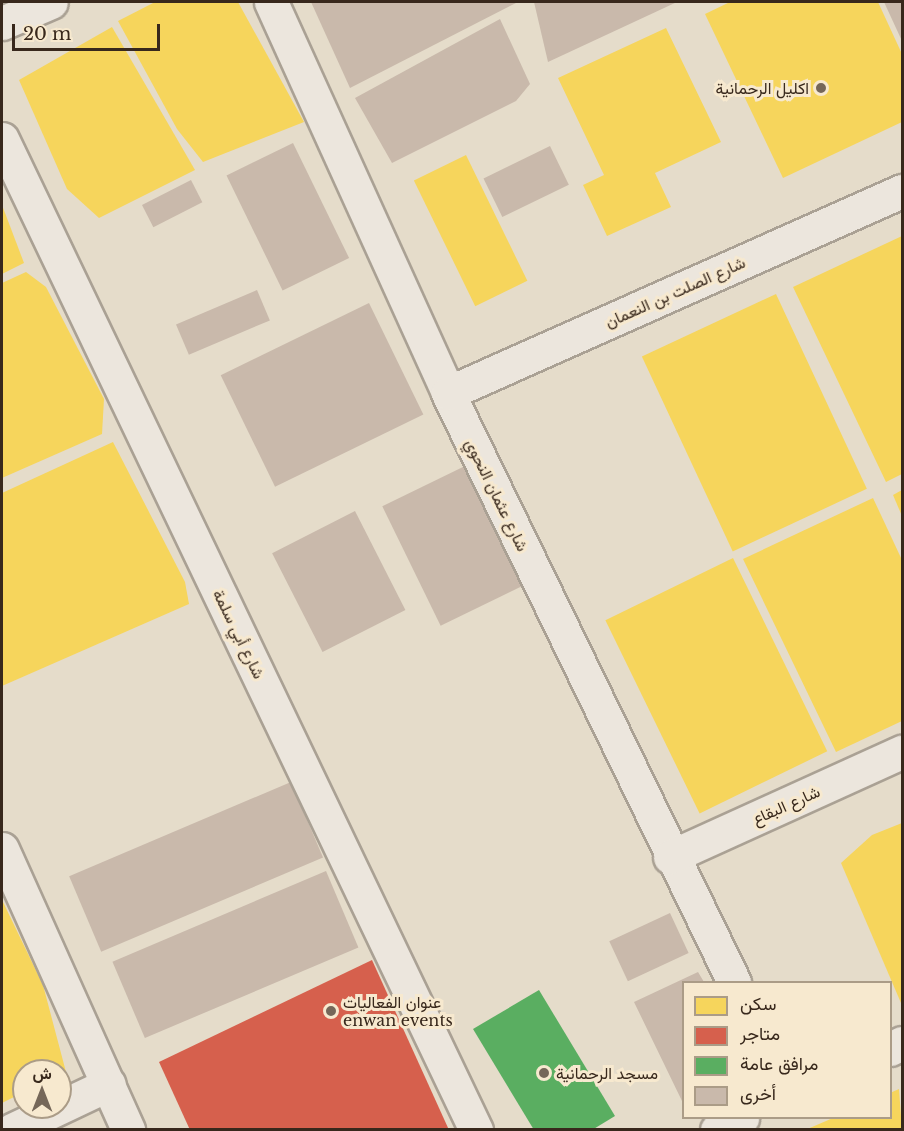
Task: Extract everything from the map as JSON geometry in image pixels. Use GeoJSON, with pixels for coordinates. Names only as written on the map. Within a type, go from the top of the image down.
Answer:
{"type":"FeatureCollection","features":[{"type":"Feature","properties":{"kind":"street"},"geometry":{"type":"LineString","coordinates":[[2,23],[51,2]]}},
{"type":"Feature","properties":{"kind":"street","name":"شارع عثمان النحوي"},"geometry":{"type":"LineString","coordinates":[[271,2],[448,393],[670,857],[733,981]]}},
{"type":"Feature","properties":{"kind":"street","name":"شارع أبي سلمة"},"geometry":{"type":"LineString","coordinates":[[2,139],[476,1130]]}},
{"type":"Feature","properties":{"kind":"street","name":"شارع الصلت بن النعمان"},"geometry":{"type":"LineString","coordinates":[[448,393],[903,191]]}},
{"type":"Feature","properties":{"kind":"street","name":"شارع البقاع"},"geometry":{"type":"LineString","coordinates":[[670,857],[903,752]]}},
{"type":"Feature","properties":{"kind":"street"},"geometry":{"type":"LineString","coordinates":[[2,849],[128,1130]]}},
{"type":"Feature","properties":{"kind":"street"},"geometry":{"type":"LineString","coordinates":[[12,1130],[109,1084]]}},
{"type":"Feature","properties":{"kind":"street"},"geometry":{"type":"LineString","coordinates":[[717,1130],[740,1119]]}},
{"type":"Feature","properties":{"kind":"building: سكن"},"geometry":{"type":"Polygon","coordinates":[[[155,2],[238,2],[304,122],[203,162],[177,129],[118,21],[155,2]]]}},
{"type":"Feature","properties":{"kind":"building: سكن","name":"اكليل الرحمانية"},"geometry":{"type":"Polygon","coordinates":[[[730,2],[878,2],[902,54],[902,122],[783,178],[705,14],[730,2]]]}},
{"type":"Feature","properties":{"kind":"building: سكن"},"geometry":{"type":"Polygon","coordinates":[[[112,27],[195,170],[99,218],[67,189],[19,80],[112,27]]]}},
{"type":"Feature","properties":{"kind":"building: سكن"},"geometry":{"type":"Polygon","coordinates":[[[666,28],[721,142],[655,173],[671,207],[607,236],[583,185],[604,175],[558,78],[666,28]]]}},
{"type":"Feature","properties":{"kind":"building: سكن"},"geometry":{"type":"Polygon","coordinates":[[[466,155],[527,281],[475,306],[414,180],[466,155]]]}},
{"type":"Feature","properties":{"kind":"building: سكن"},"geometry":{"type":"Polygon","coordinates":[[[2,205],[24,263],[2,274],[2,205]]]}},
{"type":"Feature","properties":{"kind":"building: سكن"},"geometry":{"type":"Polygon","coordinates":[[[902,236],[902,474],[886,482],[793,287],[902,236]]]}},
{"type":"Feature","properties":{"kind":"building: سكن"},"geometry":{"type":"Polygon","coordinates":[[[26,272],[46,287],[104,399],[102,434],[2,478],[2,283],[26,272]]]}},
{"type":"Feature","properties":{"kind":"building: سكن"},"geometry":{"type":"Polygon","coordinates":[[[776,294],[867,489],[733,551],[642,357],[776,294]]]}},
{"type":"Feature","properties":{"kind":"building: سكن"},"geometry":{"type":"Polygon","coordinates":[[[113,442],[185,582],[189,604],[2,686],[2,493],[113,442]]]}},
{"type":"Feature","properties":{"kind":"building: سكن"},"geometry":{"type":"Polygon","coordinates":[[[902,490],[902,516],[893,495],[902,490]]]}},
{"type":"Feature","properties":{"kind":"building: سكن"},"geometry":{"type":"Polygon","coordinates":[[[873,498],[902,560],[902,721],[836,752],[743,559],[873,498]]]}},
{"type":"Feature","properties":{"kind":"building: سكن"},"geometry":{"type":"Polygon","coordinates":[[[733,558],[827,751],[700,813],[605,620],[733,558]]]}},
{"type":"Feature","properties":{"kind":"building: سكن"},"geometry":{"type":"Polygon","coordinates":[[[902,823],[901,1003],[841,863],[872,835],[902,823]]]}},
{"type":"Feature","properties":{"kind":"building: سكن"},"geometry":{"type":"Polygon","coordinates":[[[3,902],[43,985],[63,1059],[12,1059],[12,1098],[2,1103],[3,902]]]}},
{"type":"Feature","properties":{"kind":"building: سكن"},"geometry":{"type":"Polygon","coordinates":[[[899,1089],[902,1130],[805,1130],[831,1119],[892,1119],[892,1092],[899,1089]]]}},
{"type":"Feature","properties":{"kind":"building: متاجر","name":"عنوان الفعاليات enwan events"},"geometry":{"type":"Polygon","coordinates":[[[372,960],[449,1130],[190,1130],[159,1062],[372,960]]]}},
{"type":"Feature","properties":{"kind":"building: مرافق عامة","name":"مسجد الرحمانية"},"geometry":{"type":"Polygon","coordinates":[[[539,990],[615,1116],[592,1130],[534,1130],[473,1029],[539,990]]]}},
{"type":"Feature","properties":{"kind":"building: أخرى"},"geometry":{"type":"Polygon","coordinates":[[[311,2],[518,2],[350,88],[311,2]]]}},
{"type":"Feature","properties":{"kind":"building: أخرى"},"geometry":{"type":"Polygon","coordinates":[[[534,2],[677,2],[548,62],[534,2]]]}},
{"type":"Feature","properties":{"kind":"building: أخرى"},"geometry":{"type":"Polygon","coordinates":[[[884,2],[902,2],[902,41],[884,2]]]}},
{"type":"Feature","properties":{"kind":"building: أخرى"},"geometry":{"type":"Polygon","coordinates":[[[500,19],[530,84],[516,101],[392,163],[355,98],[500,19]]]}},
{"type":"Feature","properties":{"kind":"building: أخرى"},"geometry":{"type":"Polygon","coordinates":[[[293,143],[349,258],[283,290],[226,175],[293,143]]]}},
{"type":"Feature","properties":{"kind":"building: أخرى"},"geometry":{"type":"Polygon","coordinates":[[[550,146],[569,185],[502,217],[483,178],[550,146]]]}},
{"type":"Feature","properties":{"kind":"building: أخرى"},"geometry":{"type":"Polygon","coordinates":[[[191,180],[202,202],[153,227],[142,205],[191,180]]]}},
{"type":"Feature","properties":{"kind":"building: أخرى"},"geometry":{"type":"Polygon","coordinates":[[[257,290],[270,320],[189,355],[176,324],[257,290]]]}},
{"type":"Feature","properties":{"kind":"building: أخرى"},"geometry":{"type":"Polygon","coordinates":[[[369,303],[423,414],[275,487],[221,375],[369,303]]]}},
{"type":"Feature","properties":{"kind":"building: أخرى"},"geometry":{"type":"Polygon","coordinates":[[[465,466],[523,586],[441,626],[382,506],[465,466]]]}},
{"type":"Feature","properties":{"kind":"building: أخرى"},"geometry":{"type":"Polygon","coordinates":[[[355,511],[405,610],[323,652],[272,553],[355,511]]]}},
{"type":"Feature","properties":{"kind":"building: أخرى"},"geometry":{"type":"Polygon","coordinates":[[[291,782],[323,857],[101,952],[69,876],[291,782]]]}},
{"type":"Feature","properties":{"kind":"building: أخرى"},"geometry":{"type":"Polygon","coordinates":[[[326,871],[358,947],[145,1038],[112,962],[326,871]]]}},
{"type":"Feature","properties":{"kind":"building: أخرى"},"geometry":{"type":"Polygon","coordinates":[[[670,913],[689,953],[628,981],[609,941],[670,913]]]}},
{"type":"Feature","properties":{"kind":"building: أخرى"},"geometry":{"type":"Polygon","coordinates":[[[698,972],[703,981],[682,981],[682,1101],[634,1002],[698,972]]]}},
{"type":"Feature","properties":{"kind":"place","name":"اكليل الرحمانية"},"geometry":{"type":"Point","coordinates":[821,88]}},
{"type":"Feature","properties":{"kind":"place","name":"عنوان الفعاليات enwan events"},"geometry":{"type":"Point","coordinates":[331,1011]}},
{"type":"Feature","properties":{"kind":"place","name":"مسجد الرحمانية"},"geometry":{"type":"Point","coordinates":[544,1073]}}]}
